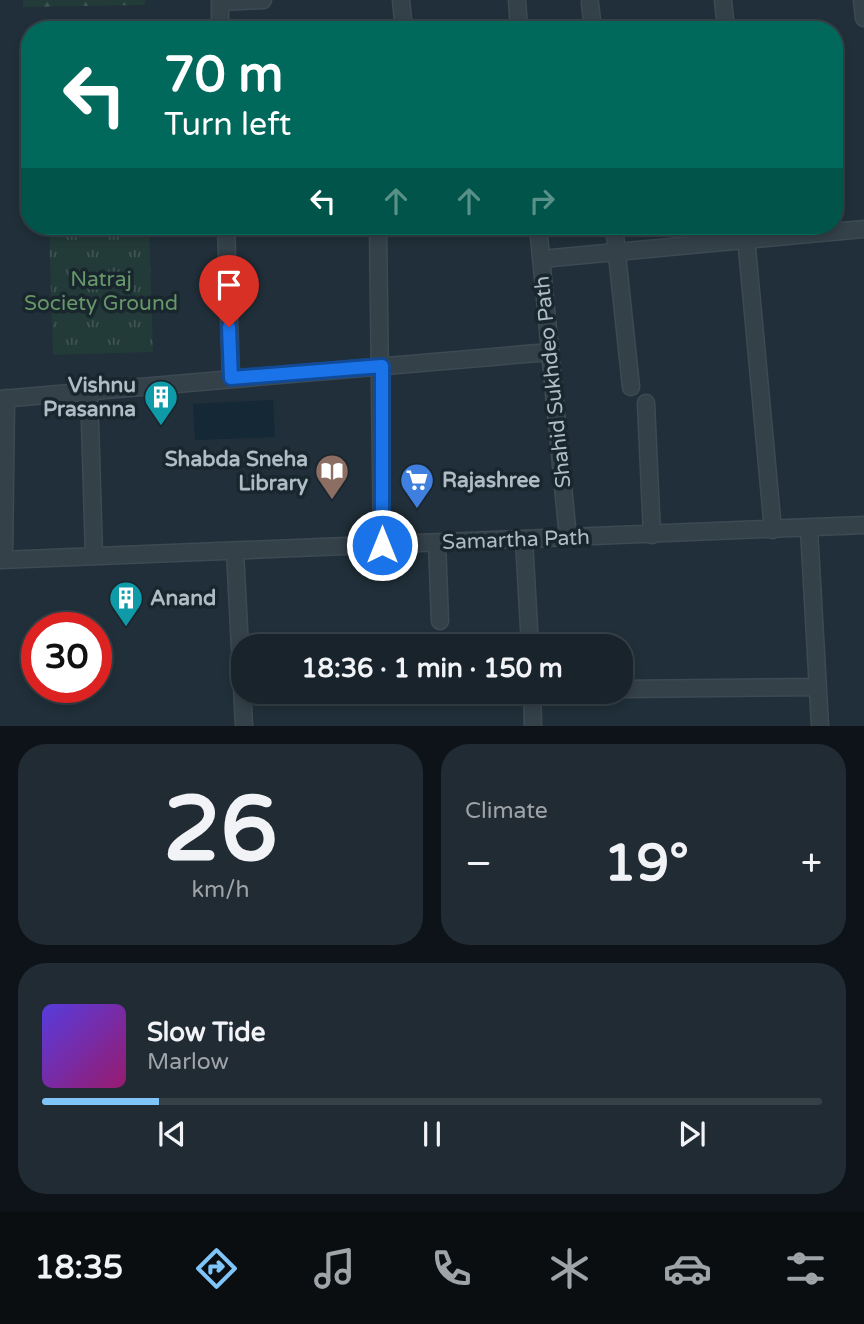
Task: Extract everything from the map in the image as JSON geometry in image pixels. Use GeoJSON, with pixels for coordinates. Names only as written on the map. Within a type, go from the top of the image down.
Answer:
{"type":"FeatureCollection","features":[{"type":"Feature","properties":{"kind":"street"},"geometry":{"type":"LineString","coordinates":[[220,21],[219,2],[263,0]]}},
{"type":"Feature","properties":{"kind":"street"},"geometry":{"type":"LineString","coordinates":[[401,0],[403,21]]}},
{"type":"Feature","properties":{"kind":"street"},"geometry":{"type":"LineString","coordinates":[[517,0],[518,21]]}},
{"type":"Feature","properties":{"kind":"street"},"geometry":{"type":"LineString","coordinates":[[723,0],[725,21]]}},
{"type":"Feature","properties":{"kind":"street"},"geometry":{"type":"LineString","coordinates":[[862,0],[864,18]]}},
{"type":"Feature","properties":{"kind":"street"},"geometry":{"type":"LineString","coordinates":[[590,2],[592,21]]}},
{"type":"Feature","properties":{"kind":"street"},"geometry":{"type":"LineString","coordinates":[[843,230],[864,229]]}},
{"type":"Feature","properties":{"kind":"street"},"geometry":{"type":"LineString","coordinates":[[226,235],[231,378]]}},
{"type":"Feature","properties":{"kind":"street"},"geometry":{"type":"LineString","coordinates":[[378,235],[382,366],[382,545]]}},
{"type":"Feature","properties":{"kind":"street","name":"Shahid Sukhdeo Path"},"geometry":{"type":"LineString","coordinates":[[539,235],[568,538]]}},
{"type":"Feature","properties":{"kind":"street"},"geometry":{"type":"LineString","coordinates":[[615,235],[631,387]]}},
{"type":"Feature","properties":{"kind":"street"},"geometry":{"type":"LineString","coordinates":[[541,259],[616,252],[726,235]]}},
{"type":"Feature","properties":{"kind":"street"},"geometry":{"type":"LineString","coordinates":[[745,235],[773,530]]}},
{"type":"Feature","properties":{"kind":"street"},"geometry":{"type":"LineString","coordinates":[[2,560],[3,399],[89,389],[550,352]]}},
{"type":"Feature","properties":{"kind":"street"},"geometry":{"type":"LineString","coordinates":[[89,389],[94,556]]}},
{"type":"Feature","properties":{"kind":"street"},"geometry":{"type":"LineString","coordinates":[[646,403],[652,535]]}},
{"type":"Feature","properties":{"kind":"street","name":"Samartha Path"},"geometry":{"type":"LineString","coordinates":[[2,560],[864,525]]}},
{"type":"Feature","properties":{"kind":"street"},"geometry":{"type":"LineString","coordinates":[[809,528],[820,726]]}},
{"type":"Feature","properties":{"kind":"street"},"geometry":{"type":"LineString","coordinates":[[524,540],[529,634]]}},
{"type":"Feature","properties":{"kind":"street"},"geometry":{"type":"LineString","coordinates":[[437,543],[440,621]]}},
{"type":"Feature","properties":{"kind":"street"},"geometry":{"type":"LineString","coordinates":[[235,551],[244,726]]}},
{"type":"Feature","properties":{"kind":"street"},"geometry":{"type":"LineString","coordinates":[[633,689],[818,687]]}},
{"type":"Feature","properties":{"kind":"street"},"geometry":{"type":"LineString","coordinates":[[532,704],[533,726]]}},
{"type":"Feature","properties":{"kind":"green space"},"geometry":{"type":"Polygon","coordinates":[[[23,0],[145,0],[145,5],[23,7],[23,0]]]}},
{"type":"Feature","properties":{"kind":"green space","name":"Natraj Society Ground"},"geometry":{"type":"Polygon","coordinates":[[[49,235],[149,235],[153,352],[53,355],[49,235]]]}},
{"type":"Feature","properties":{"kind":"water"},"geometry":{"type":"Polygon","coordinates":[[[273,400],[275,437],[195,440],[193,404],[273,400]]]}},
{"type":"Feature","properties":{"kind":"place","name":"Vishnu Prasanna"},"geometry":{"type":"Point","coordinates":[161,427]}},
{"type":"Feature","properties":{"kind":"place","name":"Shabda Sneha Library"},"geometry":{"type":"Point","coordinates":[332,501]}},
{"type":"Feature","properties":{"kind":"place","name":"Rajashree"},"geometry":{"type":"Point","coordinates":[417,510]}},
{"type":"Feature","properties":{"kind":"place","name":"Anand"},"geometry":{"type":"Point","coordinates":[126,628]}},
{"type":"Feature","properties":{"kind":"route"},"geometry":{"type":"LineString","coordinates":[[229,327],[231,378],[382,366],[382,545]]}}]}
